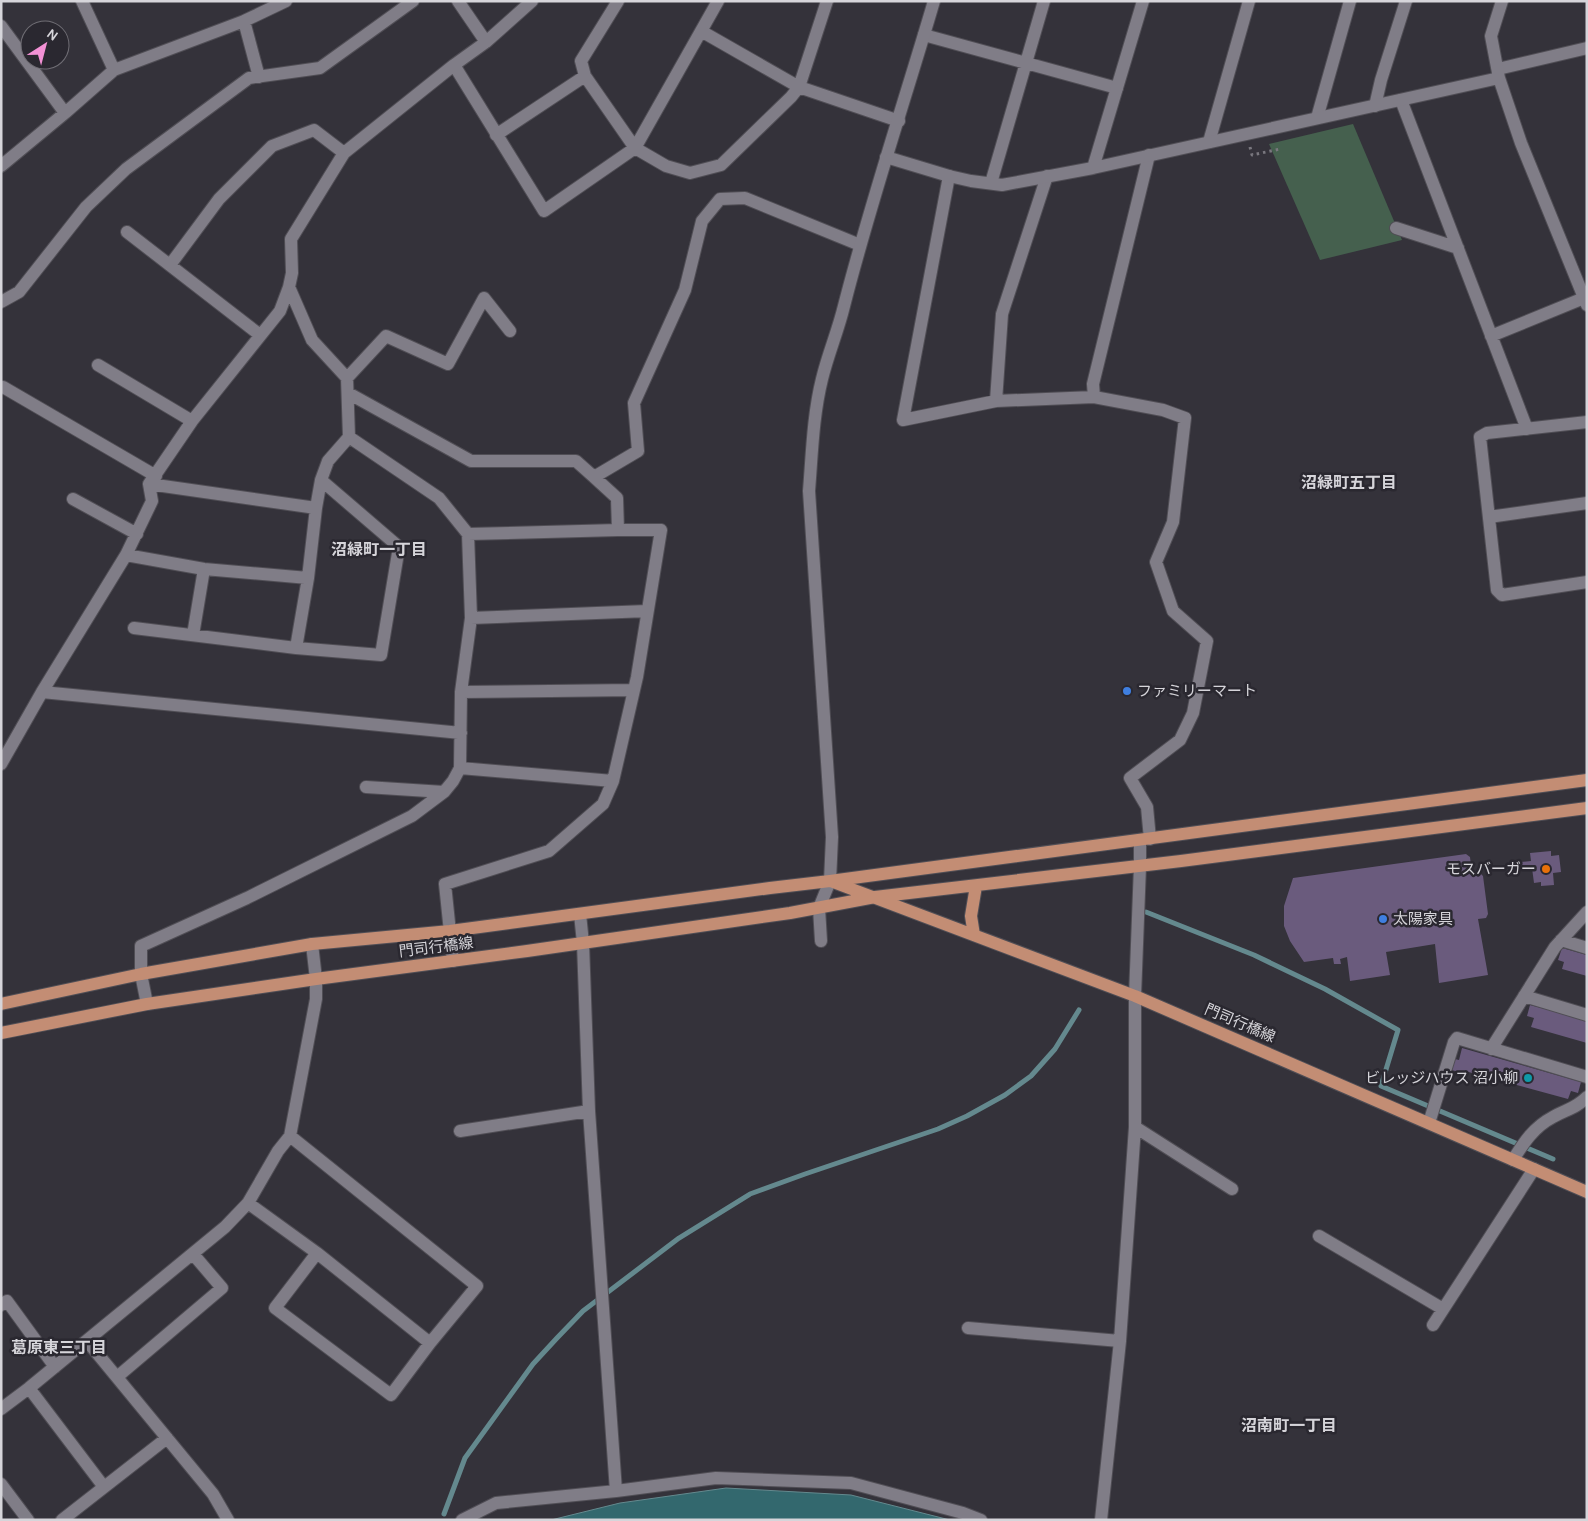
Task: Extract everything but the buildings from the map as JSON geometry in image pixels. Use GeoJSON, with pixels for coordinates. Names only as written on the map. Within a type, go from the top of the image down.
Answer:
{"type":"FeatureCollection","features":[{"type":"Feature","properties":{"kind":"main road","name":"門司行橋線"},"geometry":{"type":"LineString","coordinates":[[1,1004],[141,974],[312,944],[450,932],[1587,780]]}},
{"type":"Feature","properties":{"kind":"main road","name":"門司行橋線"},"geometry":{"type":"LineString","coordinates":[[1,1034],[148,1004],[583,943],[819,908],[875,897],[1140,866],[1587,808]]}},
{"type":"Feature","properties":{"kind":"main road","name":"門司行橋線"},"geometry":{"type":"LineString","coordinates":[[830,881],[1136,996],[1516,1155],[1534,1169],[1587,1192]]}},
{"type":"Feature","properties":{"kind":"main road"},"geometry":{"type":"LineString","coordinates":[[974,935],[970,916],[974,904],[976,886]]}},
{"type":"Feature","properties":{"kind":"street"},"geometry":{"type":"LineString","coordinates":[[82,1],[114,70]]}},
{"type":"Feature","properties":{"kind":"street"},"geometry":{"type":"LineString","coordinates":[[1,166],[114,70],[244,21],[286,1]]}},
{"type":"Feature","properties":{"kind":"street"},"geometry":{"type":"LineString","coordinates":[[1,302],[19,292],[86,208],[126,168],[249,78],[320,68],[413,1]]}},
{"type":"Feature","properties":{"kind":"street"},"geometry":{"type":"LineString","coordinates":[[458,1],[486,42]]}},
{"type":"Feature","properties":{"kind":"street"},"geometry":{"type":"LineString","coordinates":[[1,764],[42,692],[126,555],[152,501],[152,480],[192,421],[280,311],[292,273],[291,239],[344,153],[486,42],[532,1]]}},
{"type":"Feature","properties":{"kind":"street"},"geometry":{"type":"LineString","coordinates":[[618,1],[581,61],[585,76],[634,148],[666,166],[690,173],[721,165],[799,88],[827,1]]}},
{"type":"Feature","properties":{"kind":"street"},"geometry":{"type":"LineString","coordinates":[[454,66],[544,211],[634,148],[718,1]]}},
{"type":"Feature","properties":{"kind":"street"},"geometry":{"type":"LineString","coordinates":[[821,941],[819,908],[830,881],[832,838],[810,491],[813,437],[822,379],[841,319],[886,157],[899,121],[934,1]]}},
{"type":"Feature","properties":{"kind":"street"},"geometry":{"type":"LineString","coordinates":[[991,183],[1044,1]]}},
{"type":"Feature","properties":{"kind":"street"},"geometry":{"type":"LineString","coordinates":[[1093,168],[1143,1]]}},
{"type":"Feature","properties":{"kind":"street"},"geometry":{"type":"LineString","coordinates":[[1208,142],[1249,1]]}},
{"type":"Feature","properties":{"kind":"street"},"geometry":{"type":"LineString","coordinates":[[1317,118],[1350,1]]}},
{"type":"Feature","properties":{"kind":"street"},"geometry":{"type":"LineString","coordinates":[[1375,106],[1381,80],[1406,1]]}},
{"type":"Feature","properties":{"kind":"street"},"geometry":{"type":"LineString","coordinates":[[1491,336],[1585,302],[1521,143],[1499,74],[1491,36],[1502,1]]}},
{"type":"Feature","properties":{"kind":"street"},"geometry":{"type":"LineString","coordinates":[[244,21],[259,77]]}},
{"type":"Feature","properties":{"kind":"street"},"geometry":{"type":"LineString","coordinates":[[1,26],[65,113]]}},
{"type":"Feature","properties":{"kind":"street"},"geometry":{"type":"LineString","coordinates":[[701,31],[799,88],[899,121]]}},
{"type":"Feature","properties":{"kind":"street"},"geometry":{"type":"LineString","coordinates":[[924,35],[1117,88]]}},
{"type":"Feature","properties":{"kind":"street"},"geometry":{"type":"LineString","coordinates":[[886,157],[949,176],[1002,185],[1093,168],[1401,100],[1587,48]]}},
{"type":"Feature","properties":{"kind":"street"},"geometry":{"type":"LineString","coordinates":[[496,135],[585,76]]}},
{"type":"Feature","properties":{"kind":"street"},"geometry":{"type":"LineString","coordinates":[[1401,100],[1527,429]]}},
{"type":"Feature","properties":{"kind":"street"},"geometry":{"type":"LineString","coordinates":[[170,265],[219,199],[272,146],[314,130],[344,153]]}},
{"type":"Feature","properties":{"kind":"street"},"geometry":{"type":"LineString","coordinates":[[1094,398],[1092,384],[1149,155]]}},
{"type":"Feature","properties":{"kind":"street"},"geometry":{"type":"LineString","coordinates":[[949,176],[903,420],[996,401],[1094,398],[1163,410],[1184,418],[1173,522],[1156,562],[1173,611],[1206,641],[1193,713],[1180,740],[1130,778],[1147,807],[1145,839],[1140,866],[1136,996],[1135,1127],[1120,1341],[1101,1520]]}},
{"type":"Feature","properties":{"kind":"street"},"geometry":{"type":"LineString","coordinates":[[996,401],[1002,314],[1047,176]]}},
{"type":"Feature","properties":{"kind":"street"},"geometry":{"type":"LineString","coordinates":[[594,477],[638,451],[634,403],[685,290],[702,221],[720,199],[745,198],[860,245]]}},
{"type":"Feature","properties":{"kind":"street"},"geometry":{"type":"LineString","coordinates":[[1396,228],[1458,248]]}},
{"type":"Feature","properties":{"kind":"street"},"geometry":{"type":"LineString","coordinates":[[127,232],[260,335]]}},
{"type":"Feature","properties":{"kind":"street"},"geometry":{"type":"LineString","coordinates":[[289,287],[312,340],[347,378],[349,437],[328,461],[321,480],[308,578],[296,648]]}},
{"type":"Feature","properties":{"kind":"street"},"geometry":{"type":"LineString","coordinates":[[347,378],[386,336],[448,364],[484,298],[510,332]]}},
{"type":"Feature","properties":{"kind":"street"},"geometry":{"type":"LineString","coordinates":[[98,365],[192,421]]}},
{"type":"Feature","properties":{"kind":"street"},"geometry":{"type":"LineString","coordinates":[[3,387],[152,480],[316,508]]}},
{"type":"Feature","properties":{"kind":"street"},"geometry":{"type":"LineString","coordinates":[[348,393],[470,461],[576,461],[617,498],[618,530]]}},
{"type":"Feature","properties":{"kind":"street"},"geometry":{"type":"LineString","coordinates":[[1587,422],[1487,433],[1480,437],[1497,590],[1502,595],[1587,582]]}},
{"type":"Feature","properties":{"kind":"street"},"geometry":{"type":"LineString","coordinates":[[148,1004],[141,974],[141,946],[247,898],[412,816],[454,782],[460,768],[461,692],[471,618],[468,534],[439,498],[349,437]]}},
{"type":"Feature","properties":{"kind":"street"},"geometry":{"type":"LineString","coordinates":[[134,628],[296,648],[381,655],[399,547],[321,480]]}},
{"type":"Feature","properties":{"kind":"street"},"geometry":{"type":"LineString","coordinates":[[73,498],[137,534]]}},
{"type":"Feature","properties":{"kind":"street"},"geometry":{"type":"LineString","coordinates":[[1489,517],[1587,503]]}},
{"type":"Feature","properties":{"kind":"street"},"geometry":{"type":"LineString","coordinates":[[453,961],[446,884],[549,852],[603,804],[613,781],[637,676],[646,611],[661,530],[468,534]]}},
{"type":"Feature","properties":{"kind":"street"},"geometry":{"type":"LineString","coordinates":[[126,555],[204,568],[308,578]]}},
{"type":"Feature","properties":{"kind":"street"},"geometry":{"type":"LineString","coordinates":[[193,635],[204,568]]}},
{"type":"Feature","properties":{"kind":"street"},"geometry":{"type":"LineString","coordinates":[[471,618],[646,611]]}},
{"type":"Feature","properties":{"kind":"street"},"geometry":{"type":"LineString","coordinates":[[461,692],[633,690]]}},
{"type":"Feature","properties":{"kind":"street"},"geometry":{"type":"LineString","coordinates":[[42,692],[461,733]]}},
{"type":"Feature","properties":{"kind":"street"},"geometry":{"type":"LineString","coordinates":[[460,768],[613,781]]}},
{"type":"Feature","properties":{"kind":"street"},"geometry":{"type":"LineString","coordinates":[[366,787],[444,792]]}},
{"type":"Feature","properties":{"kind":"street"},"geometry":{"type":"LineString","coordinates":[[1491,1049],[1555,947],[1587,912]]}},
{"type":"Feature","properties":{"kind":"street"},"geometry":{"type":"LineString","coordinates":[[580,914],[583,943],[589,1111],[616,1491]]}},
{"type":"Feature","properties":{"kind":"street"},"geometry":{"type":"LineString","coordinates":[[1561,940],[1587,948]]}},
{"type":"Feature","properties":{"kind":"street"},"geometry":{"type":"LineString","coordinates":[[1,1409],[225,1227],[248,1203],[278,1151],[290,1136],[316,999],[312,944]]}},
{"type":"Feature","properties":{"kind":"street"},"geometry":{"type":"LineString","coordinates":[[1524,996],[1587,1015]]}},
{"type":"Feature","properties":{"kind":"street"},"geometry":{"type":"LineString","coordinates":[[1430,1118],[1454,1042],[1457,1038],[1587,1077]]}},
{"type":"Feature","properties":{"kind":"street"},"geometry":{"type":"LineString","coordinates":[[1516,1155],[1526,1140],[1551,1118],[1578,1106],[1587,1097]]}},
{"type":"Feature","properties":{"kind":"street"},"geometry":{"type":"LineString","coordinates":[[460,1131],[589,1111]]}},
{"type":"Feature","properties":{"kind":"street"},"geometry":{"type":"LineString","coordinates":[[1135,1127],[1232,1189]]}},
{"type":"Feature","properties":{"kind":"street"},"geometry":{"type":"LineString","coordinates":[[290,1136],[477,1286],[430,1343],[391,1395],[275,1308],[317,1253]]}},
{"type":"Feature","properties":{"kind":"street"},"geometry":{"type":"LineString","coordinates":[[1433,1325],[1534,1169]]}},
{"type":"Feature","properties":{"kind":"street"},"geometry":{"type":"LineString","coordinates":[[248,1203],[317,1253],[430,1343]]}},
{"type":"Feature","properties":{"kind":"street"},"geometry":{"type":"LineString","coordinates":[[1319,1236],[1444,1309]]}},
{"type":"Feature","properties":{"kind":"street"},"geometry":{"type":"LineString","coordinates":[[117,1377],[222,1288],[192,1254]]}},
{"type":"Feature","properties":{"kind":"street"},"geometry":{"type":"LineString","coordinates":[[3,1299],[55,1367]]}},
{"type":"Feature","properties":{"kind":"street"},"geometry":{"type":"LineString","coordinates":[[968,1328],[1120,1341]]}},
{"type":"Feature","properties":{"kind":"street"},"geometry":{"type":"LineString","coordinates":[[87,1341],[213,1494],[228,1520]]}},
{"type":"Feature","properties":{"kind":"street"},"geometry":{"type":"LineString","coordinates":[[29,1388],[104,1487]]}},
{"type":"Feature","properties":{"kind":"street"},"geometry":{"type":"LineString","coordinates":[[62,1520],[167,1438]]}},
{"type":"Feature","properties":{"kind":"street"},"geometry":{"type":"LineString","coordinates":[[462,1520],[496,1503],[616,1491],[716,1478],[851,1484],[963,1513],[982,1520]]}},
{"type":"Feature","properties":{"kind":"street"},"geometry":{"type":"LineString","coordinates":[[1,1484],[28,1520]]}},
{"type":"Feature","properties":{"kind":"path"},"geometry":{"type":"LineString","coordinates":[[1249,144],[1252,155],[1280,149]]}},
{"type":"Feature","properties":{"kind":"green space"},"geometry":{"type":"Polygon","coordinates":[[[1353,124],[1402,240],[1320,260],[1269,144],[1353,124]]]}},
{"type":"Feature","properties":{"kind":"water"},"geometry":{"type":"Polygon","coordinates":[[[726,1488],[851,1495],[950,1520],[551,1520],[620,1503],[726,1488]]]}},
{"type":"Feature","properties":{"kind":"waterway"},"geometry":{"type":"LineString","coordinates":[[1146,912],[1254,955],[1325,989],[1398,1030],[1381,1086],[1553,1159]]}},
{"type":"Feature","properties":{"kind":"waterway"},"geometry":{"type":"LineString","coordinates":[[444,1514],[465,1458],[533,1364],[583,1311],[679,1238],[750,1194],[938,1129],[967,1116],[1005,1095],[1031,1076],[1055,1049],[1079,1010]]}},
{"type":"Feature","properties":{"kind":"place","name":"ファミリーマート"},"geometry":{"type":"Point","coordinates":[1127,691]}},
{"type":"Feature","properties":{"kind":"place","name":"モスバーガー"},"geometry":{"type":"Point","coordinates":[1546,869]}},
{"type":"Feature","properties":{"kind":"place","name":"太陽家具"},"geometry":{"type":"Point","coordinates":[1383,919]}},
{"type":"Feature","properties":{"kind":"place","name":"ビレッジハウス 沼小柳"},"geometry":{"type":"Point","coordinates":[1528,1078]}},
{"type":"Feature","properties":{"kind":"district","name":"沼緑町五丁目"},"geometry":{"type":"Point","coordinates":[1349,482]}},
{"type":"Feature","properties":{"kind":"district","name":"沼緑町一丁目"},"geometry":{"type":"Point","coordinates":[379,549]}},
{"type":"Feature","properties":{"kind":"district","name":"葛原東三丁目"},"geometry":{"type":"Point","coordinates":[59,1347]}},
{"type":"Feature","properties":{"kind":"district","name":"沼南町一丁目"},"geometry":{"type":"Point","coordinates":[1289,1425]}}]}
